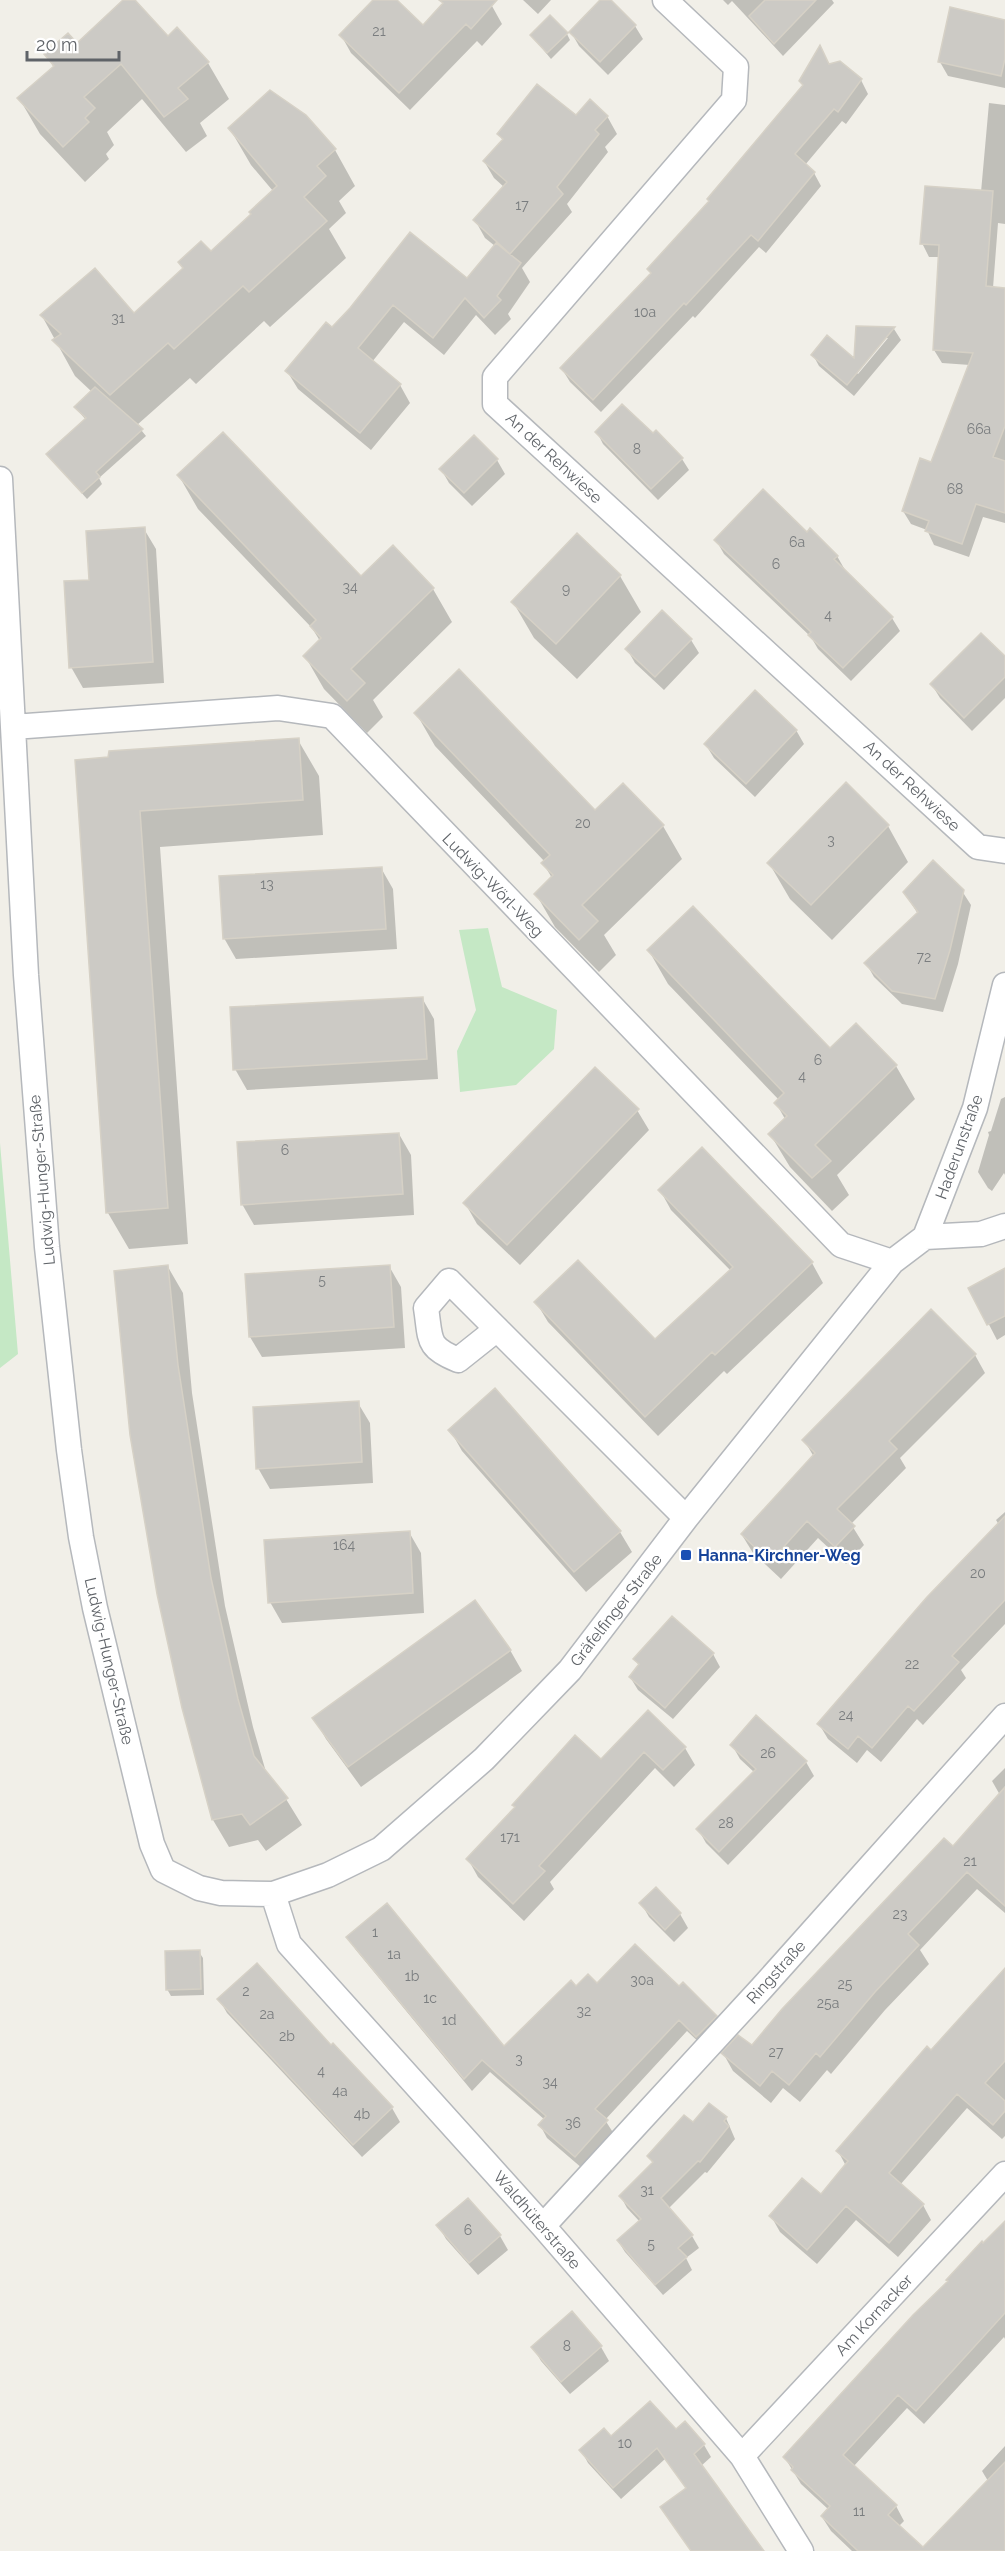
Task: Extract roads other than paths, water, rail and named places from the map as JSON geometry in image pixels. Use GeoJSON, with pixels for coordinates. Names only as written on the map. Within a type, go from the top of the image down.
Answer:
{"type":"FeatureCollection","features":[{"type":"Feature","properties":{"kind":"street","name":"An der Rehwiese"},"geometry":{"type":"LineString","coordinates":[[665,0],[736,67],[734,100],[495,377],[495,404],[978,848],[1005,851]]}},
{"type":"Feature","properties":{"kind":"street","name":"Ludwig-Hunger-Straße"},"geometry":{"type":"LineString","coordinates":[[0,479],[35,1094],[47,1247],[69,1450],[81,1536],[95,1608],[152,1844],[163,1870]]}},
{"type":"Feature","properties":{"kind":"street","name":"Ludwig-Wörl-Weg"},"geometry":{"type":"LineString","coordinates":[[13,727],[278,708],[332,716],[841,1245],[892,1262]]}},
{"type":"Feature","properties":{"kind":"street","name":"Haderunstraße"},"geometry":{"type":"LineString","coordinates":[[925,1237],[975,1108],[1005,985]]}},
{"type":"Feature","properties":{"kind":"street"},"geometry":{"type":"LineString","coordinates":[[925,1237],[981,1234],[1005,1226]]}},
{"type":"Feature","properties":{"kind":"street","name":"Gräfelfinger Straße"},"geometry":{"type":"LineString","coordinates":[[163,1870],[199,1888],[221,1893],[273,1894],[328,1875],[381,1849],[484,1759],[570,1670],[686,1518],[892,1262],[925,1237]]}},
{"type":"Feature","properties":{"kind":"street"},"geometry":{"type":"LineString","coordinates":[[497,1329],[686,1518]]}},
{"type":"Feature","properties":{"kind":"street","name":"Ringstraße"},"geometry":{"type":"LineString","coordinates":[[543,2226],[768,1981],[1005,1716]]}},
{"type":"Feature","properties":{"kind":"street","name":"Waldhüterstraße"},"geometry":{"type":"LineString","coordinates":[[273,1894],[290,1944],[543,2226],[742,2456],[801,2551]]}},
{"type":"Feature","properties":{"kind":"street","name":"Am Kornacker"},"geometry":{"type":"LineString","coordinates":[[742,2456],[1005,2174]]}},
{"type":"Feature","properties":{"kind":"place","name":"Hanna-Kirchner-Weg"},"geometry":{"type":"Point","coordinates":[686,1555]}}]}
